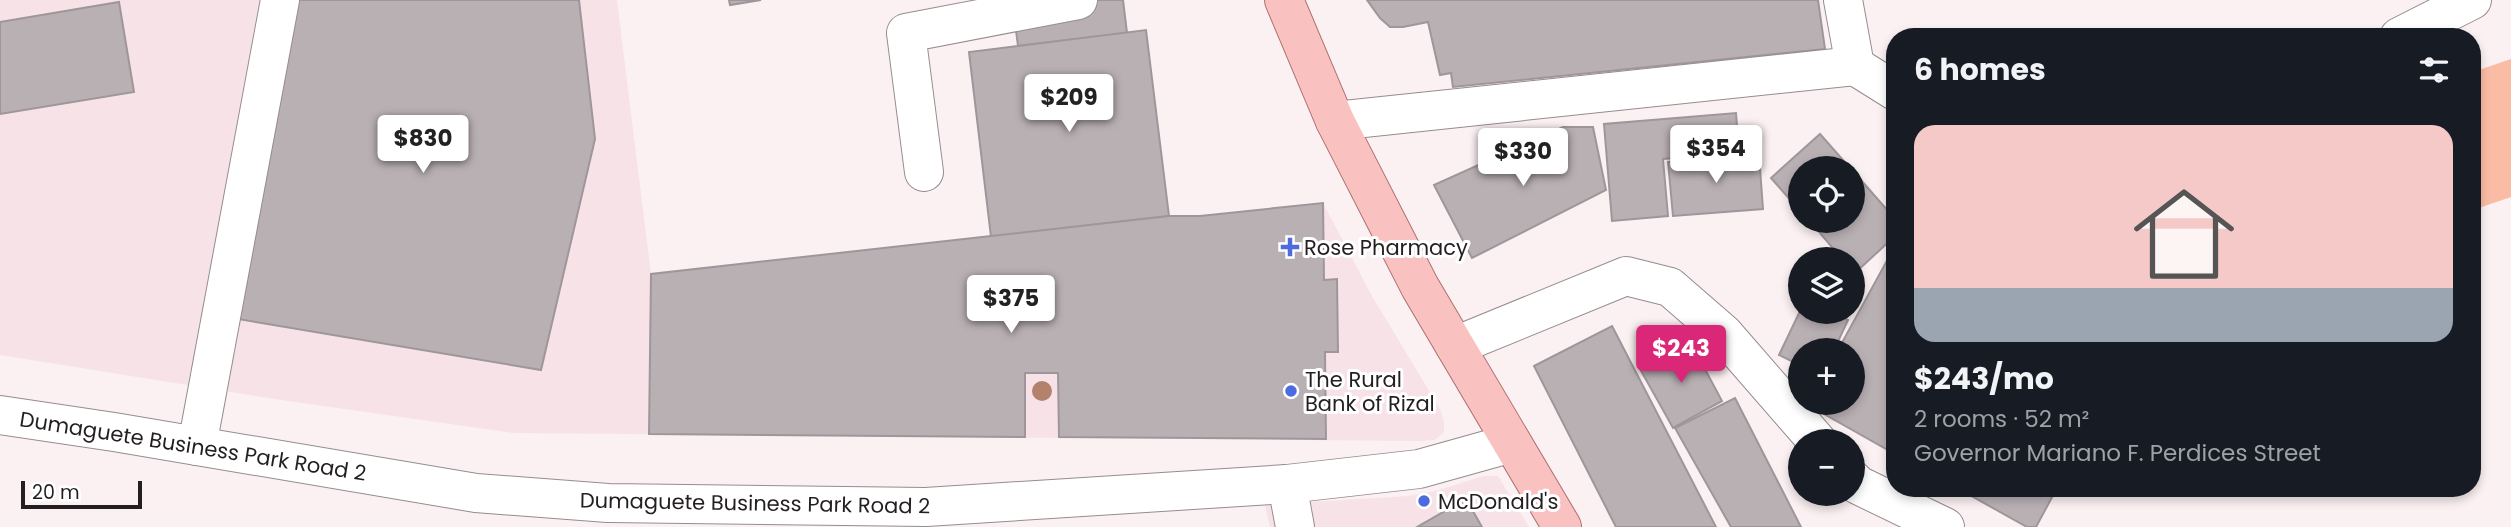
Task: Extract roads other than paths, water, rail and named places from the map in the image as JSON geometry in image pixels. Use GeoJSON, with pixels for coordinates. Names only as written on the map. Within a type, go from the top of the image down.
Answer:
{"type":"FeatureCollection","features":[{"type":"Feature","properties":{"kind":"main road"},"geometry":{"type":"LineString","coordinates":[[1284,0],[1335,121],[1420,287],[1562,527]]}},
{"type":"Feature","properties":{"kind":"street"},"geometry":{"type":"LineString","coordinates":[[197,446],[280,0]]}},
{"type":"Feature","properties":{"kind":"street"},"geometry":{"type":"LineString","coordinates":[[924,172],[905,33],[1078,0]]}},
{"type":"Feature","properties":{"kind":"street"},"geometry":{"type":"LineString","coordinates":[[1843,0],[1855,66]]}},
{"type":"Feature","properties":{"kind":"street"},"geometry":{"type":"LineString","coordinates":[[2417,28],[2472,0]]}},
{"type":"Feature","properties":{"kind":"street"},"geometry":{"type":"LineString","coordinates":[[1335,121],[1855,66],[1886,85]]}},
{"type":"Feature","properties":{"kind":"street"},"geometry":{"type":"LineString","coordinates":[[1455,346],[1626,276],[1670,287],[1723,333],[1807,429]]}},
{"type":"Feature","properties":{"kind":"street","name":"Dumaguete Business Park Road 2"},"geometry":{"type":"LineString","coordinates":[[0,415],[476,493],[608,503],[926,507],[1287,484],[1419,469],[1512,443]]}},
{"type":"Feature","properties":{"kind":"street"},"geometry":{"type":"LineString","coordinates":[[1287,484],[1295,527]]}},
{"type":"Feature","properties":{"kind":"street"},"geometry":{"type":"LineString","coordinates":[[1865,488],[1945,527]]}},
{"type":"Feature","properties":{"kind":"place","name":"Rose Pharmacy"},"geometry":{"type":"Point","coordinates":[1290,247]}},
{"type":"Feature","properties":{"kind":"place","name":"The Rural Bank of Rizal"},"geometry":{"type":"Point","coordinates":[1291,391]}},
{"type":"Feature","properties":{"kind":"place","name":"McDonald's"},"geometry":{"type":"Point","coordinates":[1424,501]}}]}
